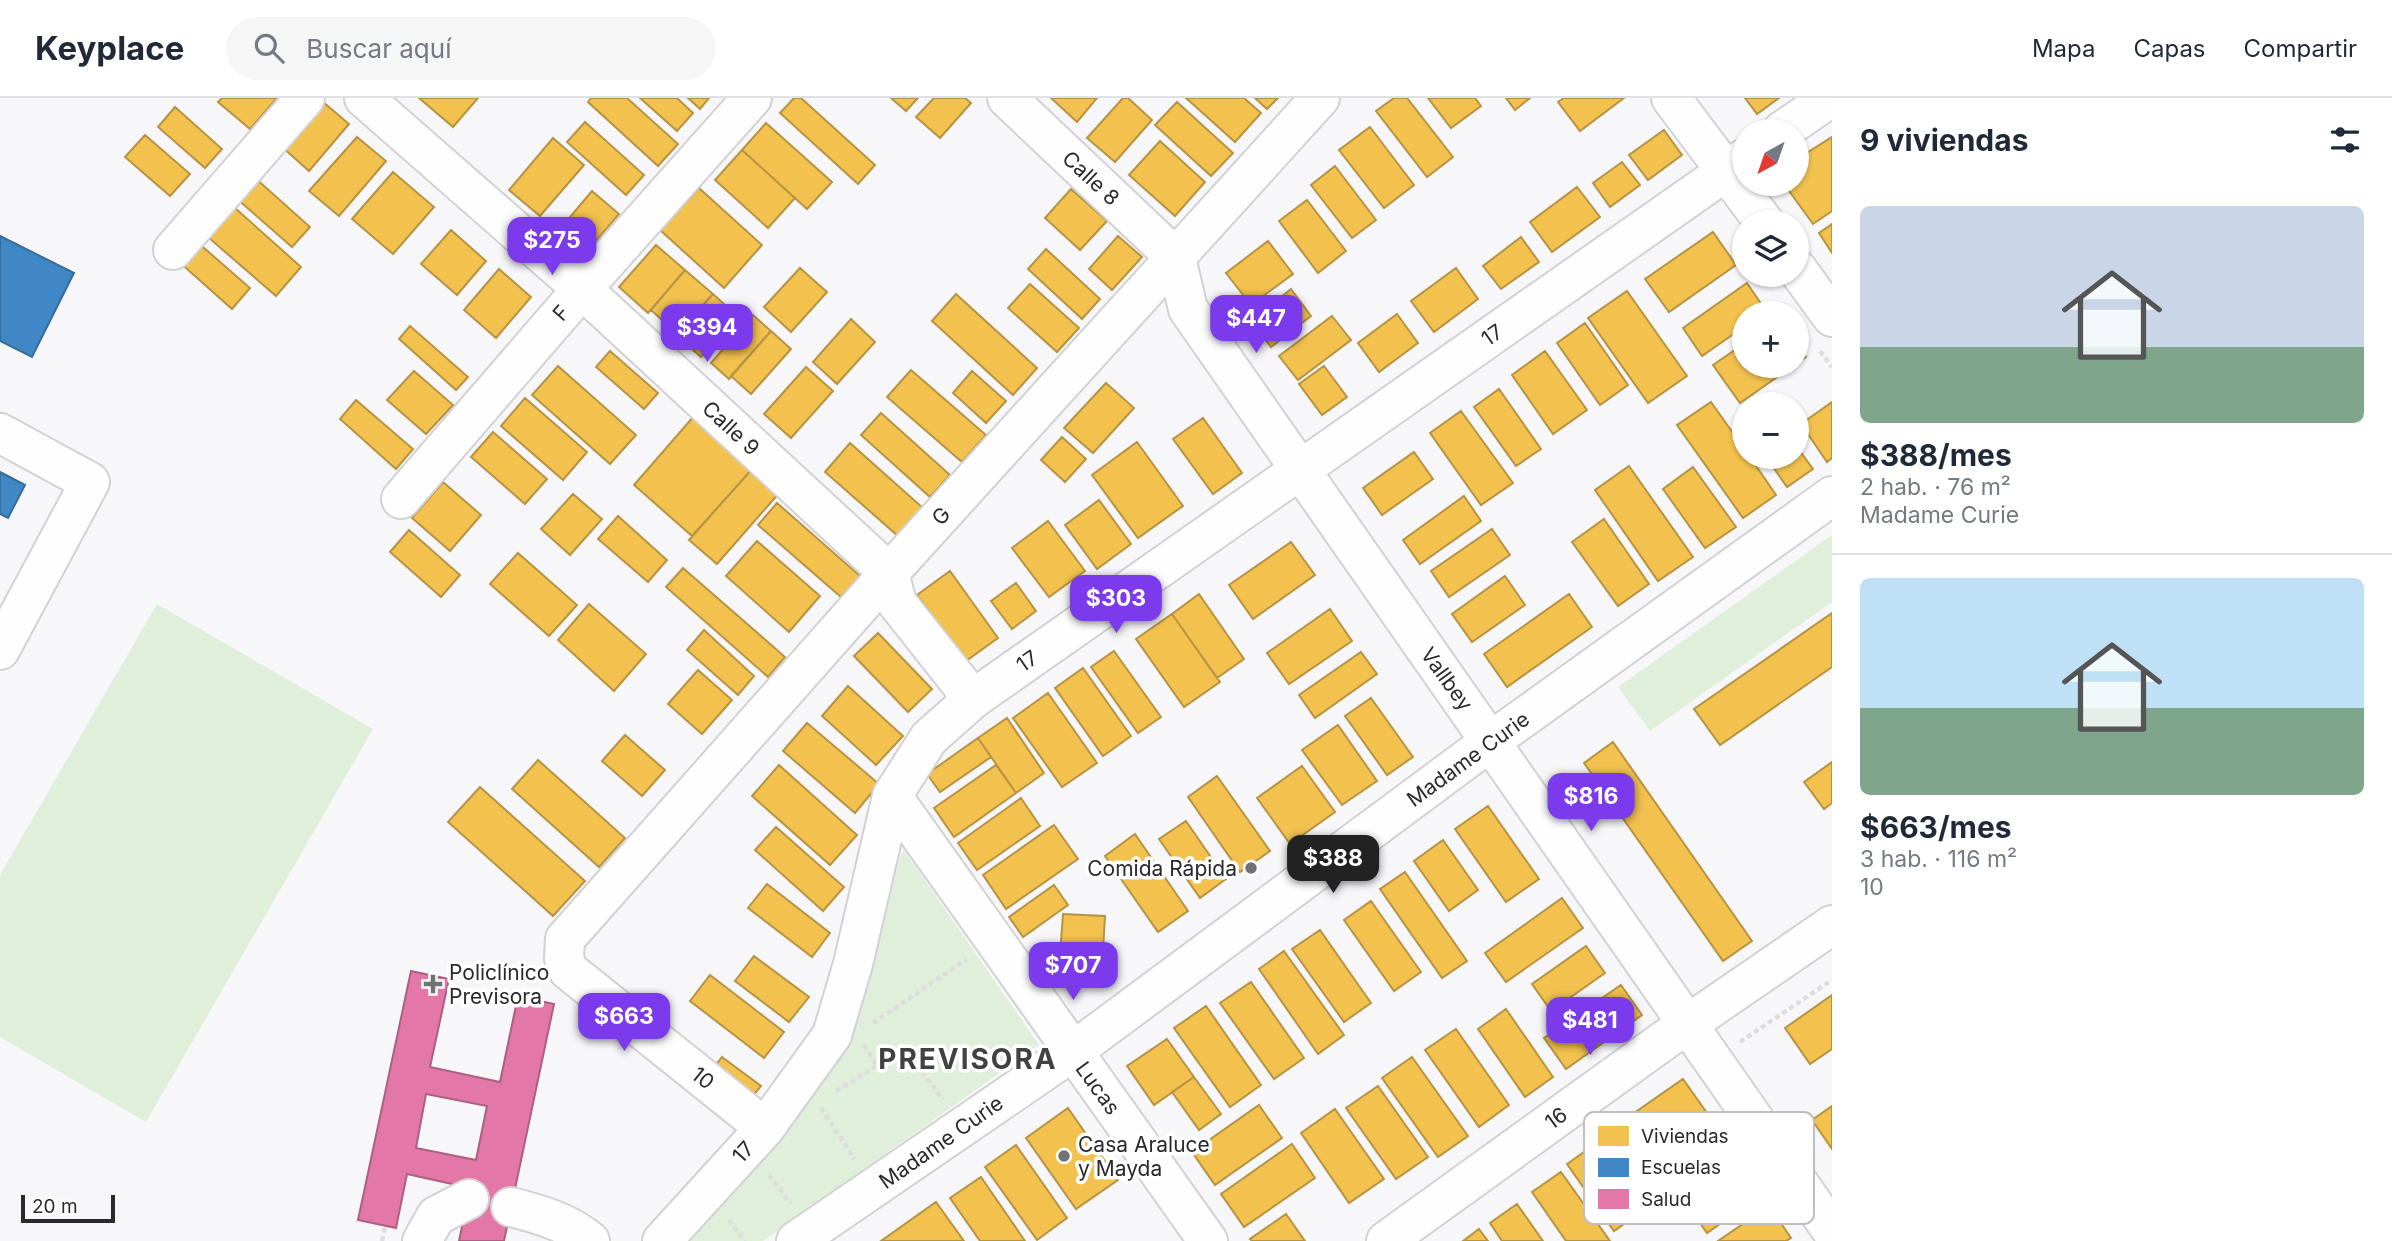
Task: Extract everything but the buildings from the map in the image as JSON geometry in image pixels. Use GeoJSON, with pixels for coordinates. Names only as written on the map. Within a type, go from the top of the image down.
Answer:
{"type":"FeatureCollection","features":[{"type":"Feature","properties":{"kind":"street"},"geometry":{"type":"LineString","coordinates":[[173,250],[304,98]]}},
{"type":"Feature","properties":{"kind":"street","name":"Calle 9"},"geometry":{"type":"LineString","coordinates":[[364,98],[582,289],[889,573],[897,603],[973,699]]}},
{"type":"Feature","properties":{"kind":"street","name":"F"},"geometry":{"type":"LineString","coordinates":[[401,499],[582,289],[752,98]]}},
{"type":"Feature","properties":{"kind":"street","name":"Calle 8"},"geometry":{"type":"LineString","coordinates":[[1007,98],[1176,258]]}},
{"type":"Feature","properties":{"kind":"street","name":"G"},"geometry":{"type":"LineString","coordinates":[[565,939],[889,573],[1320,98]]}},
{"type":"Feature","properties":{"kind":"street"},"geometry":{"type":"LineString","coordinates":[[1671,98],[1732,160]]}},
{"type":"Feature","properties":{"kind":"street"},"geometry":{"type":"LineString","coordinates":[[1799,119],[1830,98]]}},
{"type":"Feature","properties":{"kind":"street","name":"17"},"geometry":{"type":"LineString","coordinates":[[662,1241],[763,1146],[832,1035],[853,964],[892,796],[929,738],[973,699],[1732,167]]}},
{"type":"Feature","properties":{"kind":"street","name":"Vallbey"},"geometry":{"type":"LineString","coordinates":[[1176,258],[1188,309],[1750,1112]]}},
{"type":"Feature","properties":{"kind":"street"},"geometry":{"type":"LineString","coordinates":[[1809,285],[1832,317]]}},
{"type":"Feature","properties":{"kind":"street"},"geometry":{"type":"LineString","coordinates":[[0,433],[90,482],[0,650]]}},
{"type":"Feature","properties":{"kind":"street","name":"Madame Curie"},"geometry":{"type":"LineString","coordinates":[[796,1226],[1072,1052],[1491,741],[1832,496]]}},
{"type":"Feature","properties":{"kind":"street","name":"Lucas"},"geometry":{"type":"LineString","coordinates":[[892,796],[1208,1241]]}},
{"type":"Feature","properties":{"kind":"street","name":"16"},"geometry":{"type":"LineString","coordinates":[[1385,1241],[1688,1023],[1832,925]]}},
{"type":"Feature","properties":{"kind":"street","name":"10"},"geometry":{"type":"LineString","coordinates":[[565,939],[564,958],[568,970],[763,1146]]}},
{"type":"Feature","properties":{"kind":"street"},"geometry":{"type":"LineString","coordinates":[[422,1241],[436,1216],[468,1199]]}},
{"type":"Feature","properties":{"kind":"street","name":"Vallbey"},"geometry":{"type":"LineString","coordinates":[[1814,1205],[1832,1231]]}},
{"type":"Feature","properties":{"kind":"street"},"geometry":{"type":"LineString","coordinates":[[511,1207],[553,1219],[576,1230],[590,1241]]}},
{"type":"Feature","properties":{"kind":"path"},"geometry":{"type":"LineString","coordinates":[[868,1027],[969,958]]}},
{"type":"Feature","properties":{"kind":"path"},"geometry":{"type":"LineString","coordinates":[[1714,1060],[1832,979]]}},
{"type":"Feature","properties":{"kind":"path"},"geometry":{"type":"LineString","coordinates":[[864,1044],[877,1065]]}},
{"type":"Feature","properties":{"kind":"path"},"geometry":{"type":"LineString","coordinates":[[827,1097],[905,1048],[945,1104]]}},
{"type":"Feature","properties":{"kind":"path"},"geometry":{"type":"LineString","coordinates":[[817,1103],[860,1166]]}},
{"type":"Feature","properties":{"kind":"path"},"geometry":{"type":"LineString","coordinates":[[763,1146],[796,1226]]}},
{"type":"Feature","properties":{"kind":"path"},"geometry":{"type":"LineString","coordinates":[[722,1211],[745,1241]]}},
{"type":"Feature","properties":{"kind":"path"},"geometry":{"type":"LineString","coordinates":[[382,1241],[385,1227]]}},
{"type":"Feature","properties":{"kind":"green space"},"geometry":{"type":"Polygon","coordinates":[[[1832,535],[1832,602],[1650,731],[1618,687],[1832,535]]]}},
{"type":"Feature","properties":{"kind":"green space"},"geometry":{"type":"Polygon","coordinates":[[[157,604],[373,729],[146,1122],[0,1037],[0,875],[157,604]]]}},
{"type":"Feature","properties":{"kind":"green space"},"geometry":{"type":"Polygon","coordinates":[[[904,850],[1039,1045],[763,1241],[682,1241],[842,1054],[865,997],[904,850]]]}},
{"type":"Feature","properties":{"kind":"place","name":"Comida Rápida"},"geometry":{"type":"Point","coordinates":[1251,868]}},
{"type":"Feature","properties":{"kind":"place","name":"Policlínico Previsora"},"geometry":{"type":"Point","coordinates":[433,984]}},
{"type":"Feature","properties":{"kind":"place","name":"Casa Araluce y Mayda"},"geometry":{"type":"Point","coordinates":[1064,1156]}},
{"type":"Feature","properties":{"kind":"district","name":"PREVISORA"},"geometry":{"type":"Point","coordinates":[968,1059]}}]}
